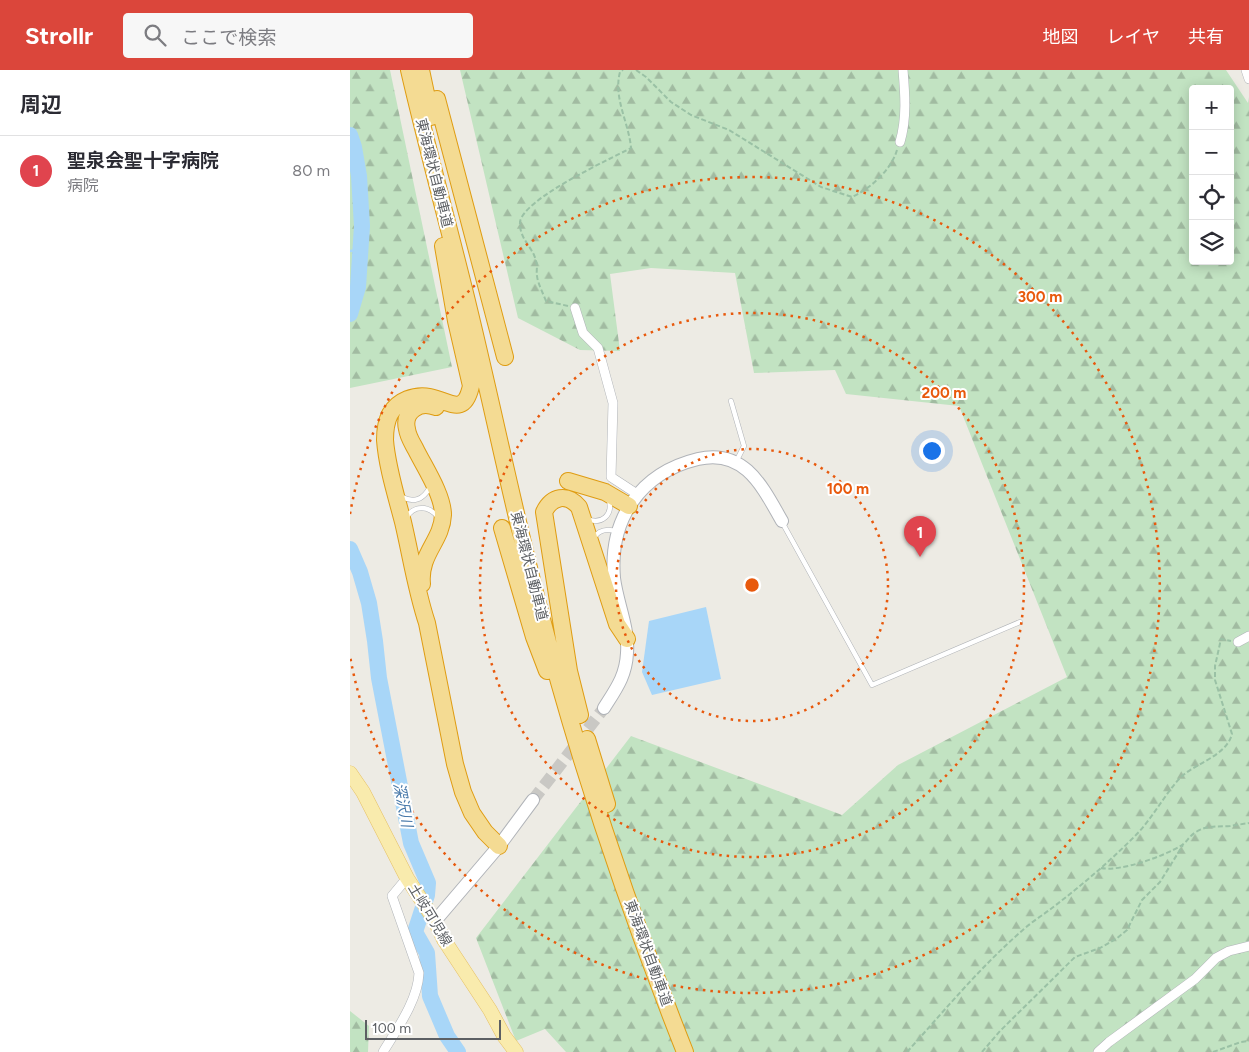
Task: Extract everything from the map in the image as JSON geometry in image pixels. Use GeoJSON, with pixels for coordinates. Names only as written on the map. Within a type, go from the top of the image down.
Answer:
{"type":"FeatureCollection","features":[{"type":"Feature","properties":{"kind":"highway","name":"東海環状自動車道"},"geometry":{"type":"LineString","coordinates":[[409,70],[427,148],[464,288],[500,449],[538,605],[586,776],[606,820],[662,979],[692,1052]]}},
{"type":"Feature","properties":{"kind":"highway","name":"東海環状自動車道"},"geometry":{"type":"LineString","coordinates":[[421,70],[508,448],[517,477],[550,625],[573,711],[634,916],[685,1052]]}},
{"type":"Feature","properties":{"kind":"highway"},"geometry":{"type":"LineString","coordinates":[[429,70],[481,260],[505,357]]}},
{"type":"Feature","properties":{"kind":"highway"},"geometry":{"type":"LineString","coordinates":[[427,148],[456,320],[470,386],[465,401],[458,405],[423,396],[408,398],[395,407],[390,414],[385,432],[387,453],[427,623],[458,774],[472,813],[485,832],[499,846]]}},
{"type":"Feature","properties":{"kind":"highway"},"geometry":{"type":"LineString","coordinates":[[427,623],[422,570],[424,560],[438,535],[443,515],[430,478],[408,435],[407,419],[410,412],[416,407],[425,405],[434,406],[449,416]]}},
{"type":"Feature","properties":{"kind":"highway"},"geometry":{"type":"LineString","coordinates":[[568,481],[633,500]]}},
{"type":"Feature","properties":{"kind":"highway"},"geometry":{"type":"LineString","coordinates":[[606,820],[608,808],[585,735],[569,672],[544,512],[547,505],[554,499],[567,498],[579,507],[618,624],[627,639]]}},
{"type":"Feature","properties":{"kind":"highway"},"geometry":{"type":"LineString","coordinates":[[502,528],[534,637],[566,721],[585,781],[606,820]]}},
{"type":"Feature","properties":{"kind":"main road","name":"土岐可児線"},"geometry":{"type":"LineString","coordinates":[[350,773],[363,792],[407,878],[434,919],[444,940],[490,1010],[504,1036],[516,1052]]}},
{"type":"Feature","properties":{"kind":"street"},"geometry":{"type":"LineString","coordinates":[[900,142],[906,98],[903,70]]}},
{"type":"Feature","properties":{"kind":"street"},"geometry":{"type":"LineString","coordinates":[[1246,70],[1249,79]]}},
{"type":"Feature","properties":{"kind":"street"},"geometry":{"type":"LineString","coordinates":[[575,308],[583,333],[598,348],[614,403],[611,477],[633,500]]}},
{"type":"Feature","properties":{"kind":"street"},"geometry":{"type":"LineString","coordinates":[[604,708],[620,684],[627,654],[627,639],[614,579],[614,559],[618,532],[633,500],[659,475],[691,461],[704,458],[719,458],[736,463],[758,481],[782,521]]}},
{"type":"Feature","properties":{"kind":"street"},"geometry":{"type":"LineString","coordinates":[[1238,642],[1249,636]]}},
{"type":"Feature","properties":{"kind":"street"},"geometry":{"type":"LineString","coordinates":[[434,919],[499,846],[533,800]]}},
{"type":"Feature","properties":{"kind":"street"},"geometry":{"type":"LineString","coordinates":[[383,1052],[419,985],[420,973],[392,896],[407,878]]}},
{"type":"Feature","properties":{"kind":"street"},"geometry":{"type":"LineString","coordinates":[[1098,1052],[1195,979],[1216,958],[1228,951],[1249,946]]}},
{"type":"Feature","properties":{"kind":"lane"},"geometry":{"type":"LineString","coordinates":[[731,401],[744,446],[736,463]]}},
{"type":"Feature","properties":{"kind":"lane"},"geometry":{"type":"LineString","coordinates":[[395,491],[402,498],[417,500],[426,494],[430,487],[430,478]]}},
{"type":"Feature","properties":{"kind":"lane"},"geometry":{"type":"LineString","coordinates":[[583,518],[596,522],[606,517],[610,512],[610,505],[605,492]]}},
{"type":"Feature","properties":{"kind":"lane"},"geometry":{"type":"LineString","coordinates":[[403,524],[406,516],[412,511],[421,508],[433,511],[438,516],[441,526]]}},
{"type":"Feature","properties":{"kind":"lane"},"geometry":{"type":"LineString","coordinates":[[782,521],[872,685],[1020,622]]}},
{"type":"Feature","properties":{"kind":"lane"},"geometry":{"type":"LineString","coordinates":[[591,542],[599,531],[604,529],[618,532]]}},
{"type":"Feature","properties":{"kind":"path"},"geometry":{"type":"LineString","coordinates":[[575,308],[546,301],[537,277],[536,260],[523,239],[520,221],[524,214],[540,198],[555,188],[631,148],[619,94],[618,79],[620,72],[623,70]]}},
{"type":"Feature","properties":{"kind":"path"},"geometry":{"type":"LineString","coordinates":[[636,70],[646,77],[671,102],[691,115],[729,130],[821,187],[852,197],[861,193],[886,171],[895,157],[900,142]]}},
{"type":"Feature","properties":{"kind":"path"},"geometry":{"type":"LineString","coordinates":[[906,1052],[986,964],[1025,928],[1101,868],[1136,834],[1185,772],[1214,756],[1230,743],[1232,734],[1215,680],[1215,666],[1221,639],[1238,642]]}},
{"type":"Feature","properties":{"kind":"path"},"geometry":{"type":"LineString","coordinates":[[982,1052],[1000,1031],[1075,957],[1100,948],[1127,930],[1142,900],[1160,882],[1182,845],[1195,832],[1210,826],[1249,823]]}},
{"type":"Feature","properties":{"kind":"path"},"geometry":{"type":"LineString","coordinates":[[1101,868],[1109,870],[1122,868],[1182,845]]}},
{"type":"Feature","properties":{"kind":"path"},"geometry":{"type":"LineString","coordinates":[[1213,1052],[1241,1042],[1249,1042]]}},
{"type":"Feature","properties":{"kind":"green space"},"geometry":{"type":"Polygon","coordinates":[[[350,70],[390,70],[452,367],[350,388],[350,70]]]}},
{"type":"Feature","properties":{"kind":"green space"},"geometry":{"type":"Polygon","coordinates":[[[460,70],[1226,70],[1248,103],[1249,97],[1249,1052],[566,1052],[545,1029],[516,1041],[476,938],[631,736],[842,815],[898,765],[1067,677],[959,406],[846,394],[835,370],[754,373],[735,273],[651,268],[610,274],[620,351],[580,350],[518,318],[460,70]]]}},
{"type":"Feature","properties":{"kind":"green space"},"geometry":{"type":"Polygon","coordinates":[[[350,1011],[369,1026],[368,1052],[350,1052],[350,1011]]]}},
{"type":"Feature","properties":{"kind":"water"},"geometry":{"type":"Polygon","coordinates":[[[706,607],[721,679],[652,695],[642,672],[649,621],[706,607]]]}},
{"type":"Feature","properties":{"kind":"waterway","name":"深沢川"},"geometry":{"type":"LineString","coordinates":[[350,135],[359,176],[362,226],[358,287],[350,314]]}},
{"type":"Feature","properties":{"kind":"waterway"},"geometry":{"type":"LineString","coordinates":[[350,251],[360,250]]}},
{"type":"Feature","properties":{"kind":"waterway","name":"深沢川"},"geometry":{"type":"LineString","coordinates":[[350,549],[360,572],[369,603],[379,678],[411,843],[428,883],[427,895],[415,932],[427,953],[430,996],[447,1036],[458,1052]]}},
{"type":"Feature","properties":{"kind":"tunnel"},"geometry":{"type":"LineString","coordinates":[[533,800],[604,708]]}},
{"type":"Feature","properties":{"kind":"place","name":"聖泉会聖十字病院"},"geometry":{"type":"Point","coordinates":[920,557]}}]}
